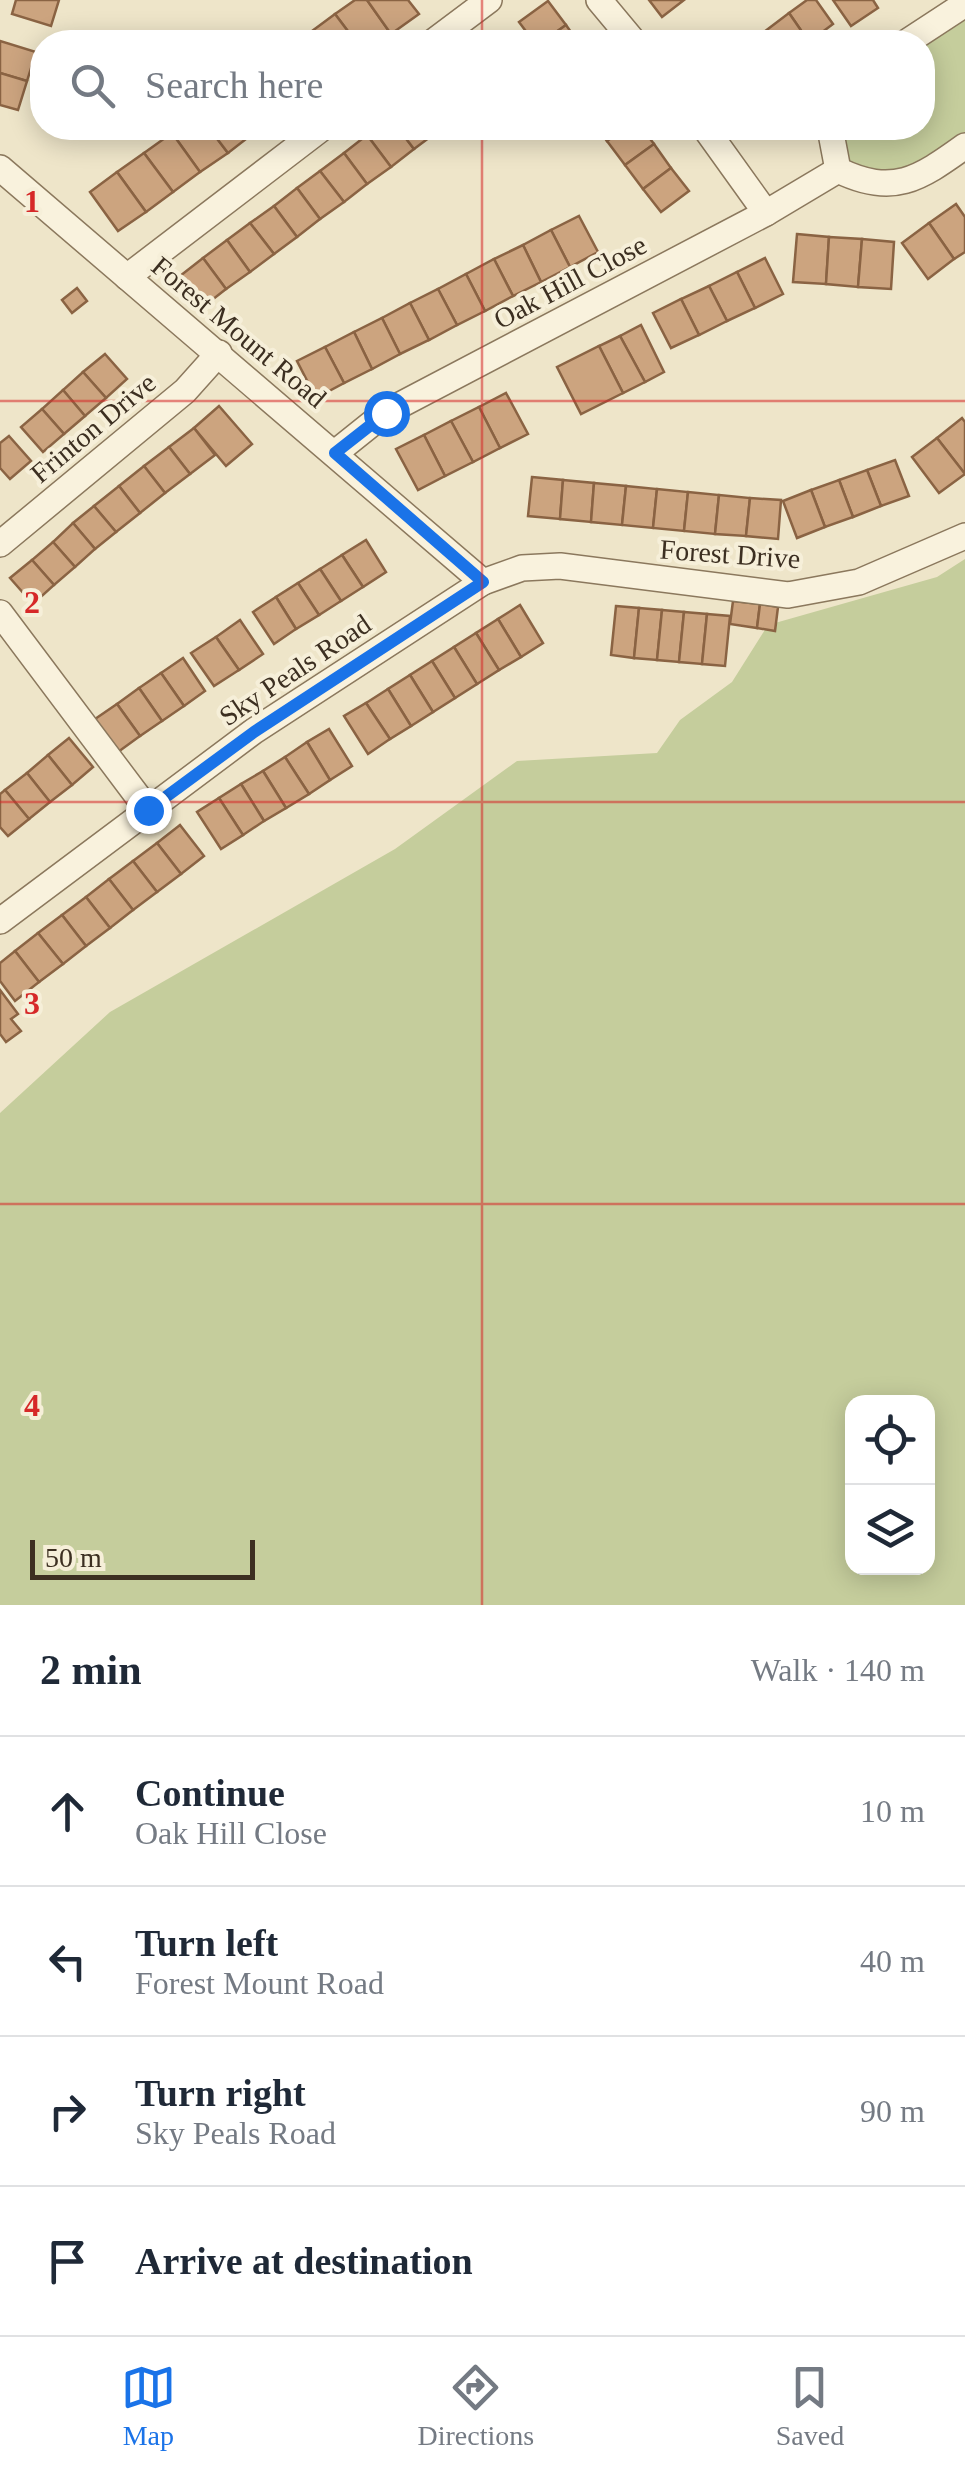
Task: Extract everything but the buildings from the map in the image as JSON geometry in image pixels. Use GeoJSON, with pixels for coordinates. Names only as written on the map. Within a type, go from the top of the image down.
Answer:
{"type":"FeatureCollection","features":[{"type":"Feature","properties":{"kind":"street"},"geometry":{"type":"LineString","coordinates":[[449,30],[489,0]]}},
{"type":"Feature","properties":{"kind":"street"},"geometry":{"type":"LineString","coordinates":[[598,0],[624,30]]}},
{"type":"Feature","properties":{"kind":"street"},"geometry":{"type":"LineString","coordinates":[[925,30],[965,4]]}},
{"type":"Feature","properties":{"kind":"street"},"geometry":{"type":"LineString","coordinates":[[127,276],[306,140]]}},
{"type":"Feature","properties":{"kind":"street"},"geometry":{"type":"LineString","coordinates":[[714,140],[766,213]]}},
{"type":"Feature","properties":{"kind":"street"},"geometry":{"type":"LineString","coordinates":[[832,140],[838,170],[882,186],[932,170],[965,146]]}},
{"type":"Feature","properties":{"kind":"street","name":"Forest Mount Road"},"geometry":{"type":"LineString","coordinates":[[0,168],[483,582]]}},
{"type":"Feature","properties":{"kind":"street","name":"Oak Hill Close"},"geometry":{"type":"LineString","coordinates":[[335,453],[386,413],[766,213],[838,170]]}},
{"type":"Feature","properties":{"kind":"street","name":"Frinton Drive"},"geometry":{"type":"LineString","coordinates":[[0,544],[185,390],[220,354]]}},
{"type":"Feature","properties":{"kind":"street","name":"Forest Drive"},"geometry":{"type":"LineString","coordinates":[[483,582],[522,568],[560,566],[788,595],[860,582],[965,536]]}},
{"type":"Feature","properties":{"kind":"street","name":"Sky Peals Road"},"geometry":{"type":"LineString","coordinates":[[0,920],[254,732],[483,582]]}},
{"type":"Feature","properties":{"kind":"street"},"geometry":{"type":"LineString","coordinates":[[0,613],[148,810]]}},
{"type":"Feature","properties":{"kind":"green space"},"geometry":{"type":"Polygon","coordinates":[[[965,4],[965,146],[932,170],[860,181],[837,140],[935,140],[935,31],[965,4]]]}},
{"type":"Feature","properties":{"kind":"green space"},"geometry":{"type":"Polygon","coordinates":[[[965,559],[965,1605],[0,1605],[0,1113],[110,1012],[395,849],[517,761],[657,753],[680,720],[732,682],[768,625],[937,577],[965,559]]]}},
{"type":"Feature","properties":{"kind":"route"},"geometry":{"type":"LineString","coordinates":[[148,810],[254,732],[483,582],[335,453],[386,413]]}}]}
